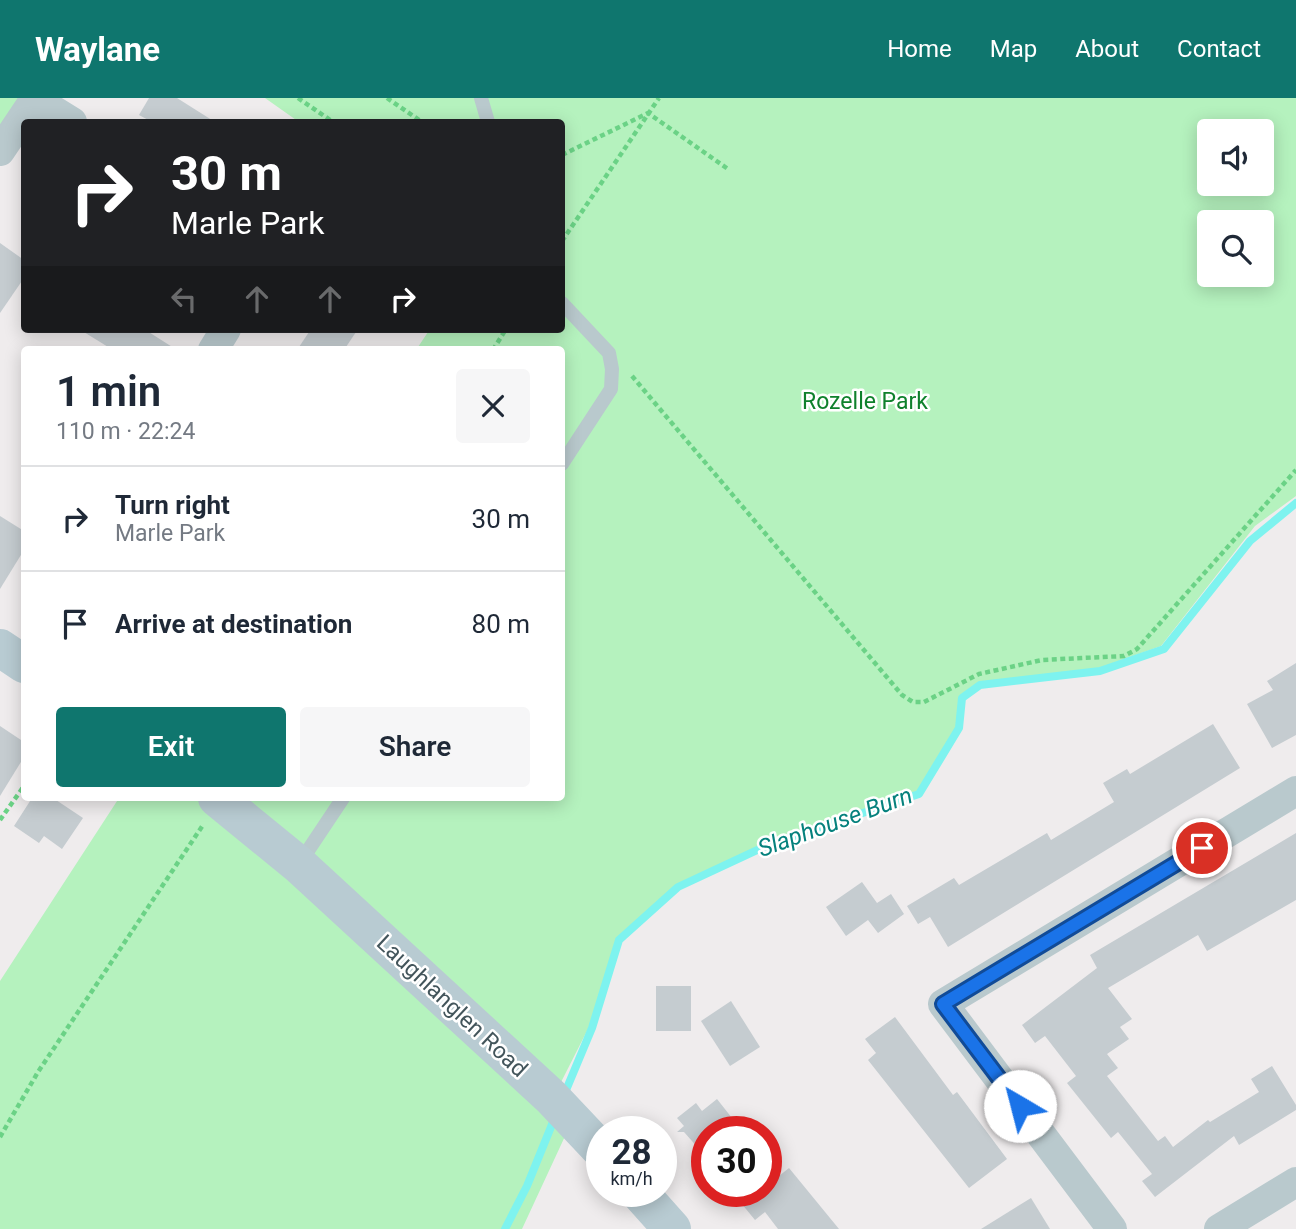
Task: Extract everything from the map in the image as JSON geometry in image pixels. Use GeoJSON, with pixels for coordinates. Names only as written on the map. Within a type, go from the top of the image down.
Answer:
{"type":"FeatureCollection","features":[{"type":"Feature","properties":{"kind":"street"},"geometry":{"type":"LineString","coordinates":[[21,119],[35,98],[67,119]]}},
{"type":"Feature","properties":{"kind":"street"},"geometry":{"type":"LineString","coordinates":[[0,151],[21,119]]}},
{"type":"Feature","properties":{"kind":"street"},"geometry":{"type":"LineString","coordinates":[[1112,1229],[943,1004],[1296,791]]}},
{"type":"Feature","properties":{"kind":"street","name":"Laughlanglen Road"},"geometry":{"type":"LineString","coordinates":[[220,801],[299,865],[562,1108],[586,1134]]}},
{"type":"Feature","properties":{"kind":"street"},"geometry":{"type":"LineString","coordinates":[[1219,1229],[1296,1182]]}},
{"type":"Feature","properties":{"kind":"street"},"geometry":{"type":"LineString","coordinates":[[653,1207],[673,1229]]}},
{"type":"Feature","properties":{"kind":"lane"},"geometry":{"type":"LineString","coordinates":[[481,98],[487,119]]}},
{"type":"Feature","properties":{"kind":"lane"},"geometry":{"type":"LineString","coordinates":[[565,306],[608,354],[612,369],[611,389],[565,459]]}},
{"type":"Feature","properties":{"kind":"lane"},"geometry":{"type":"LineString","coordinates":[[299,865],[341,801]]}},
{"type":"Feature","properties":{"kind":"path"},"geometry":{"type":"LineString","coordinates":[[298,98],[329,119]]}},
{"type":"Feature","properties":{"kind":"path"},"geometry":{"type":"LineString","coordinates":[[387,98],[418,119]]}},
{"type":"Feature","properties":{"kind":"path"},"geometry":{"type":"LineString","coordinates":[[565,237],[659,98]]}},
{"type":"Feature","properties":{"kind":"path"},"geometry":{"type":"LineString","coordinates":[[565,154],[649,113]]}},
{"type":"Feature","properties":{"kind":"path"},"geometry":{"type":"LineString","coordinates":[[649,113],[728,169]]}},
{"type":"Feature","properties":{"kind":"path"},"geometry":{"type":"LineString","coordinates":[[608,354],[644,388],[902,695],[913,702],[924,702],[979,674],[1042,660],[1124,656],[1137,649],[1296,470]]}},
{"type":"Feature","properties":{"kind":"path"},"geometry":{"type":"LineString","coordinates":[[0,820],[21,790]]}},
{"type":"Feature","properties":{"kind":"path"},"geometry":{"type":"LineString","coordinates":[[0,1137],[38,1072],[217,801]]}},
{"type":"Feature","properties":{"kind":"green space"},"geometry":{"type":"Polygon","coordinates":[[[0,98],[34,98],[0,151],[0,98]]]}},
{"type":"Feature","properties":{"kind":"green space","name":"Rozelle Park"},"geometry":{"type":"Polygon","coordinates":[[[265,98],[1296,98],[1296,496],[1255,526],[1161,646],[1099,668],[979,682],[959,697],[957,728],[917,792],[767,842],[676,885],[616,939],[589,1027],[555,1094],[573,1119],[522,1229],[0,1229],[0,981],[117,801],[565,801],[565,346],[419,346],[427,333],[565,333],[565,119],[295,119],[265,98]]]}},
{"type":"Feature","properties":{"kind":"building"},"geometry":{"type":"Polygon","coordinates":[[[149,98],[177,98],[210,119],[146,119],[139,115],[149,98]]]}},
{"type":"Feature","properties":{"kind":"building"},"geometry":{"type":"Polygon","coordinates":[[[0,243],[21,258],[21,282],[0,313],[0,243]]]}},
{"type":"Feature","properties":{"kind":"building"},"geometry":{"type":"Polygon","coordinates":[[[85,333],[150,333],[171,346],[107,346],[85,333]]]}},
{"type":"Feature","properties":{"kind":"building"},"geometry":{"type":"Polygon","coordinates":[[[308,333],[355,333],[347,346],[300,346],[308,333]]]}},
{"type":"Feature","properties":{"kind":"building"},"geometry":{"type":"Polygon","coordinates":[[[0,516],[21,529],[21,555],[0,589],[0,516]]]}},
{"type":"Feature","properties":{"kind":"building"},"geometry":{"type":"Polygon","coordinates":[[[1296,663],[1296,735],[1272,748],[1247,704],[1273,690],[1267,681],[1296,663]]]}},
{"type":"Feature","properties":{"kind":"building"},"geometry":{"type":"Polygon","coordinates":[[[1213,724],[1240,768],[948,947],[930,917],[918,924],[907,906],[954,878],[959,885],[1047,833],[1051,840],[1114,802],[1103,783],[1127,769],[1130,774],[1213,724]]]}},
{"type":"Feature","properties":{"kind":"building"},"geometry":{"type":"Polygon","coordinates":[[[0,726],[21,740],[21,762],[0,796],[0,726]]]}},
{"type":"Feature","properties":{"kind":"building"},"geometry":{"type":"Polygon","coordinates":[[[30,801],[58,801],[83,818],[62,849],[44,836],[39,843],[14,826],[30,801]]]}},
{"type":"Feature","properties":{"kind":"building"},"geometry":{"type":"Polygon","coordinates":[[[1296,833],[1296,900],[1207,951],[1198,935],[1108,988],[1132,1019],[1120,1027],[1129,1039],[1107,1054],[1118,1068],[1107,1076],[1158,1141],[1165,1136],[1173,1147],[1208,1120],[1210,1122],[1259,1092],[1251,1079],[1272,1066],[1296,1105],[1296,1110],[1239,1145],[1234,1136],[1155,1197],[1142,1181],[1152,1174],[1118,1132],[1111,1138],[1067,1083],[1076,1076],[1045,1036],[1035,1043],[1022,1025],[1097,968],[1090,955],[1296,833]]]}},
{"type":"Feature","properties":{"kind":"building"},"geometry":{"type":"Polygon","coordinates":[[[862,882],[877,903],[891,894],[904,914],[878,933],[868,920],[846,936],[826,907],[862,882]]]}},
{"type":"Feature","properties":{"kind":"building"},"geometry":{"type":"Polygon","coordinates":[[[656,986],[691,986],[691,1031],[656,1031],[656,986]]]}},
{"type":"Feature","properties":{"kind":"building"},"geometry":{"type":"Polygon","coordinates":[[[731,1001],[760,1047],[730,1066],[701,1021],[731,1001]]]}},
{"type":"Feature","properties":{"kind":"building"},"geometry":{"type":"Polygon","coordinates":[[[895,1017],[953,1095],[957,1092],[1007,1159],[969,1188],[868,1060],[876,1053],[865,1039],[895,1017]]]}},
{"type":"Feature","properties":{"kind":"building"},"geometry":{"type":"Polygon","coordinates":[[[717,1099],[730,1116],[691,1116],[691,1140],[684,1132],[677,1132],[684,1126],[677,1118],[696,1103],[702,1111],[717,1099]]]}},
{"type":"Feature","properties":{"kind":"building"},"geometry":{"type":"Polygon","coordinates":[[[789,1168],[839,1229],[778,1229],[765,1212],[755,1220],[744,1207],[782,1207],[782,1174],[789,1168]]]}},
{"type":"Feature","properties":{"kind":"building"},"geometry":{"type":"Polygon","coordinates":[[[1031,1198],[1050,1229],[981,1229],[1031,1198]]]}},
{"type":"Feature","properties":{"kind":"waterway","name":"Slaphouse Burn"},"geometry":{"type":"LineString","coordinates":[[564,1095],[592,1028],[619,940],[678,887],[768,845],[919,794],[959,728],[962,698],[980,685],[1100,671],[1164,649],[1250,541],[1296,503]]}},
{"type":"Feature","properties":{"kind":"waterway","name":"Slaphouse Burn"},"geometry":{"type":"LineString","coordinates":[[505,1229],[527,1186],[555,1117]]}},
{"type":"Feature","properties":{"kind":"route"},"geometry":{"type":"LineString","coordinates":[[1020,1106],[943,1004],[1202,848]]}}]}
